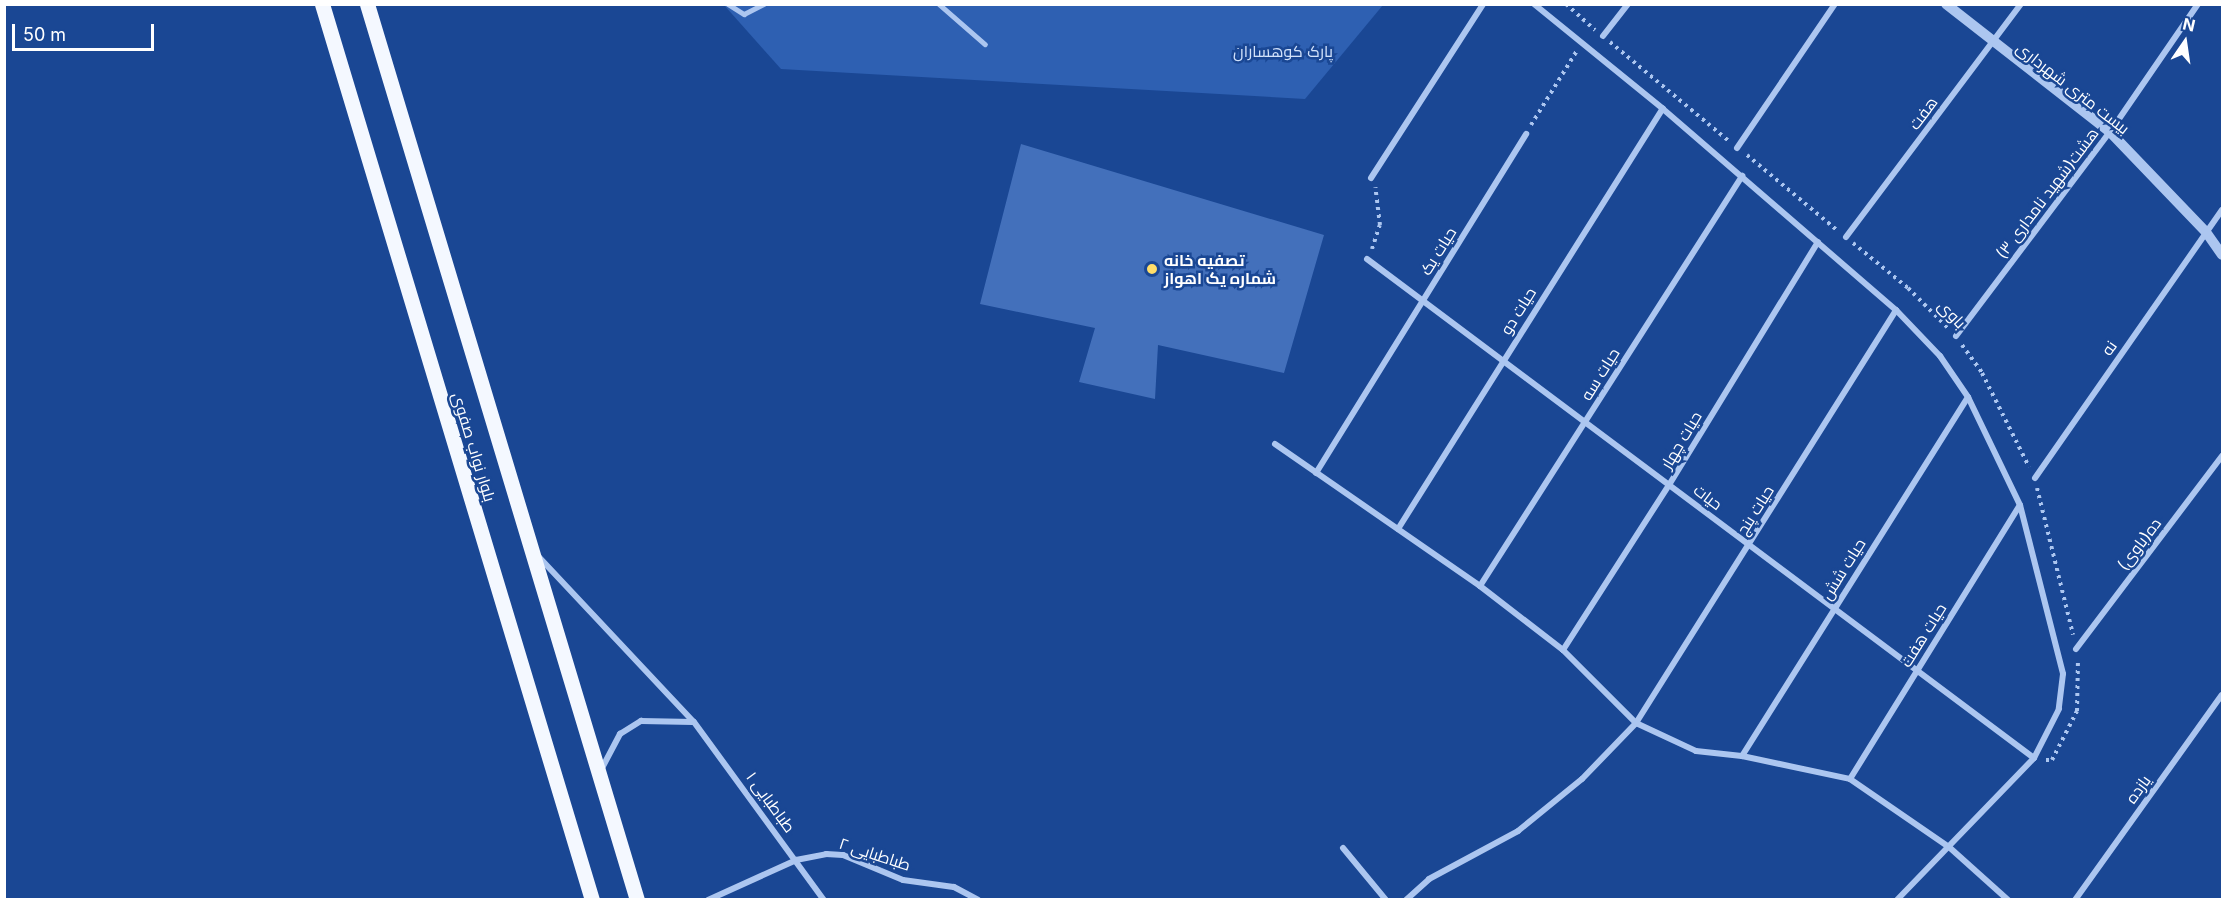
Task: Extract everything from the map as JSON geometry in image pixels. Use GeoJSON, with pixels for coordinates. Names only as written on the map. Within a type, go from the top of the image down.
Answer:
{"type":"FeatureCollection","features":[{"type":"Feature","properties":{"kind":"main road","name":"بلوار نواب صفوی"},"geometry":{"type":"LineString","coordinates":[[322,4],[592,900]]}},
{"type":"Feature","properties":{"kind":"main road","name":"بلوار نواب صفوی"},"geometry":{"type":"LineString","coordinates":[[367,4],[598,780],[637,900]]}},
{"type":"Feature","properties":{"kind":"street"},"geometry":{"type":"LineString","coordinates":[[1371,178],[1483,4]]}},
{"type":"Feature","properties":{"kind":"street"},"geometry":{"type":"LineString","coordinates":[[1533,4],[1663,109],[1896,310],[1940,356],[1968,397],[2020,505],[2063,674],[2059,709],[2034,758],[1897,900]]}},
{"type":"Feature","properties":{"kind":"street"},"geometry":{"type":"LineString","coordinates":[[1603,36],[1628,4]]}},
{"type":"Feature","properties":{"kind":"street"},"geometry":{"type":"LineString","coordinates":[[1737,148],[1835,4]]}},
{"type":"Feature","properties":{"kind":"street","name":"بیست متری شهرداری"},"geometry":{"type":"LineString","coordinates":[[1946,4],[1993,44],[2110,132],[2206,232],[2223,255]]}},
{"type":"Feature","properties":{"kind":"street","name":"هفت"},"geometry":{"type":"LineString","coordinates":[[1846,237],[2021,4]]}},
{"type":"Feature","properties":{"kind":"street","name":"هشت(شهید نامداری ۳)"},"geometry":{"type":"LineString","coordinates":[[1956,336],[2110,132],[2198,4]]}},
{"type":"Feature","properties":{"kind":"street","name":"حیات دو"},"geometry":{"type":"LineString","coordinates":[[1398,529],[1663,109]]}},
{"type":"Feature","properties":{"kind":"street","name":"حیات یک"},"geometry":{"type":"LineString","coordinates":[[1316,472],[1526,134]]}},
{"type":"Feature","properties":{"kind":"street","name":"حیات سه"},"geometry":{"type":"LineString","coordinates":[[1480,586],[1742,176]]}},
{"type":"Feature","properties":{"kind":"street","name":"نه"},"geometry":{"type":"LineString","coordinates":[[2035,478],[2223,210]]}},
{"type":"Feature","properties":{"kind":"street","name":"حیات چهار"},"geometry":{"type":"LineString","coordinates":[[1563,650],[1669,485],[1818,242]]}},
{"type":"Feature","properties":{"kind":"street","name":"حیات"},"geometry":{"type":"LineString","coordinates":[[1366,259],[2034,758]]}},
{"type":"Feature","properties":{"kind":"street","name":"حیات پنج"},"geometry":{"type":"LineString","coordinates":[[1406,900],[1430,879],[1518,831],[1582,779],[1636,723],[1896,310]]}},
{"type":"Feature","properties":{"kind":"street","name":"حیات شش"},"geometry":{"type":"LineString","coordinates":[[1742,756],[1968,397]]}},
{"type":"Feature","properties":{"kind":"street"},"geometry":{"type":"LineString","coordinates":[[1275,444],[1480,586],[1563,650],[1636,723],[1696,751],[1742,756],[1850,779],[1949,847],[2008,900]]}},
{"type":"Feature","properties":{"kind":"street","name":"ده(باوی)"},"geometry":{"type":"LineString","coordinates":[[2076,649],[2223,456]]}},
{"type":"Feature","properties":{"kind":"street","name":"حیات هفت"},"geometry":{"type":"LineString","coordinates":[[1850,779],[2020,505]]}},
{"type":"Feature","properties":{"kind":"street","name":"طباطبایی ۱"},"geometry":{"type":"LineString","coordinates":[[530,547],[694,722],[824,900]]}},
{"type":"Feature","properties":{"kind":"street","name":"یازده"},"geometry":{"type":"LineString","coordinates":[[2075,900],[2223,694]]}},
{"type":"Feature","properties":{"kind":"street"},"geometry":{"type":"LineString","coordinates":[[598,780],[620,734],[641,721],[694,722]]}},
{"type":"Feature","properties":{"kind":"street"},"geometry":{"type":"LineString","coordinates":[[1343,848],[1386,900]]}},
{"type":"Feature","properties":{"kind":"street","name":"طباطبایی ۲"},"geometry":{"type":"LineString","coordinates":[[708,900],[796,860],[826,854],[843,855],[903,880],[954,887],[978,900]]}},
{"type":"Feature","properties":{"kind":"lane"},"geometry":{"type":"LineString","coordinates":[[728,4],[744,14],[764,4]]}},
{"type":"Feature","properties":{"kind":"lane"},"geometry":{"type":"LineString","coordinates":[[939,4],[984,44]]}},
{"type":"Feature","properties":{"kind":"path","name":"باوی"},"geometry":{"type":"LineString","coordinates":[[1566,4],[1908,288],[1956,336],[1982,373],[2035,478],[2076,649],[2080,675],[2077,711],[2052,760],[2034,758]]}},
{"type":"Feature","properties":{"kind":"path"},"geometry":{"type":"LineString","coordinates":[[1526,134],[1581,44]]}},
{"type":"Feature","properties":{"kind":"path"},"geometry":{"type":"LineString","coordinates":[[1366,259],[1380,225],[1379,201],[1371,178]]}},
{"type":"Feature","properties":{"kind":"green space","name":"پارک کوهساران"},"geometry":{"type":"Polygon","coordinates":[[[724,5],[1383,5],[1305,99],[781,69],[724,5]]]}},
{"type":"Feature","properties":{"kind":"building","name":"تصفیه خانه شماره یک اهواز"},"geometry":{"type":"Polygon","coordinates":[[[1021,144],[1324,235],[1284,373],[1158,345],[1155,399],[1079,382],[1095,328],[980,304],[1021,144]]]}},
{"type":"Feature","properties":{"kind":"place","name":"تصفیه خانه شماره یک اهواز"},"geometry":{"type":"Point","coordinates":[1152,269]}}]}
